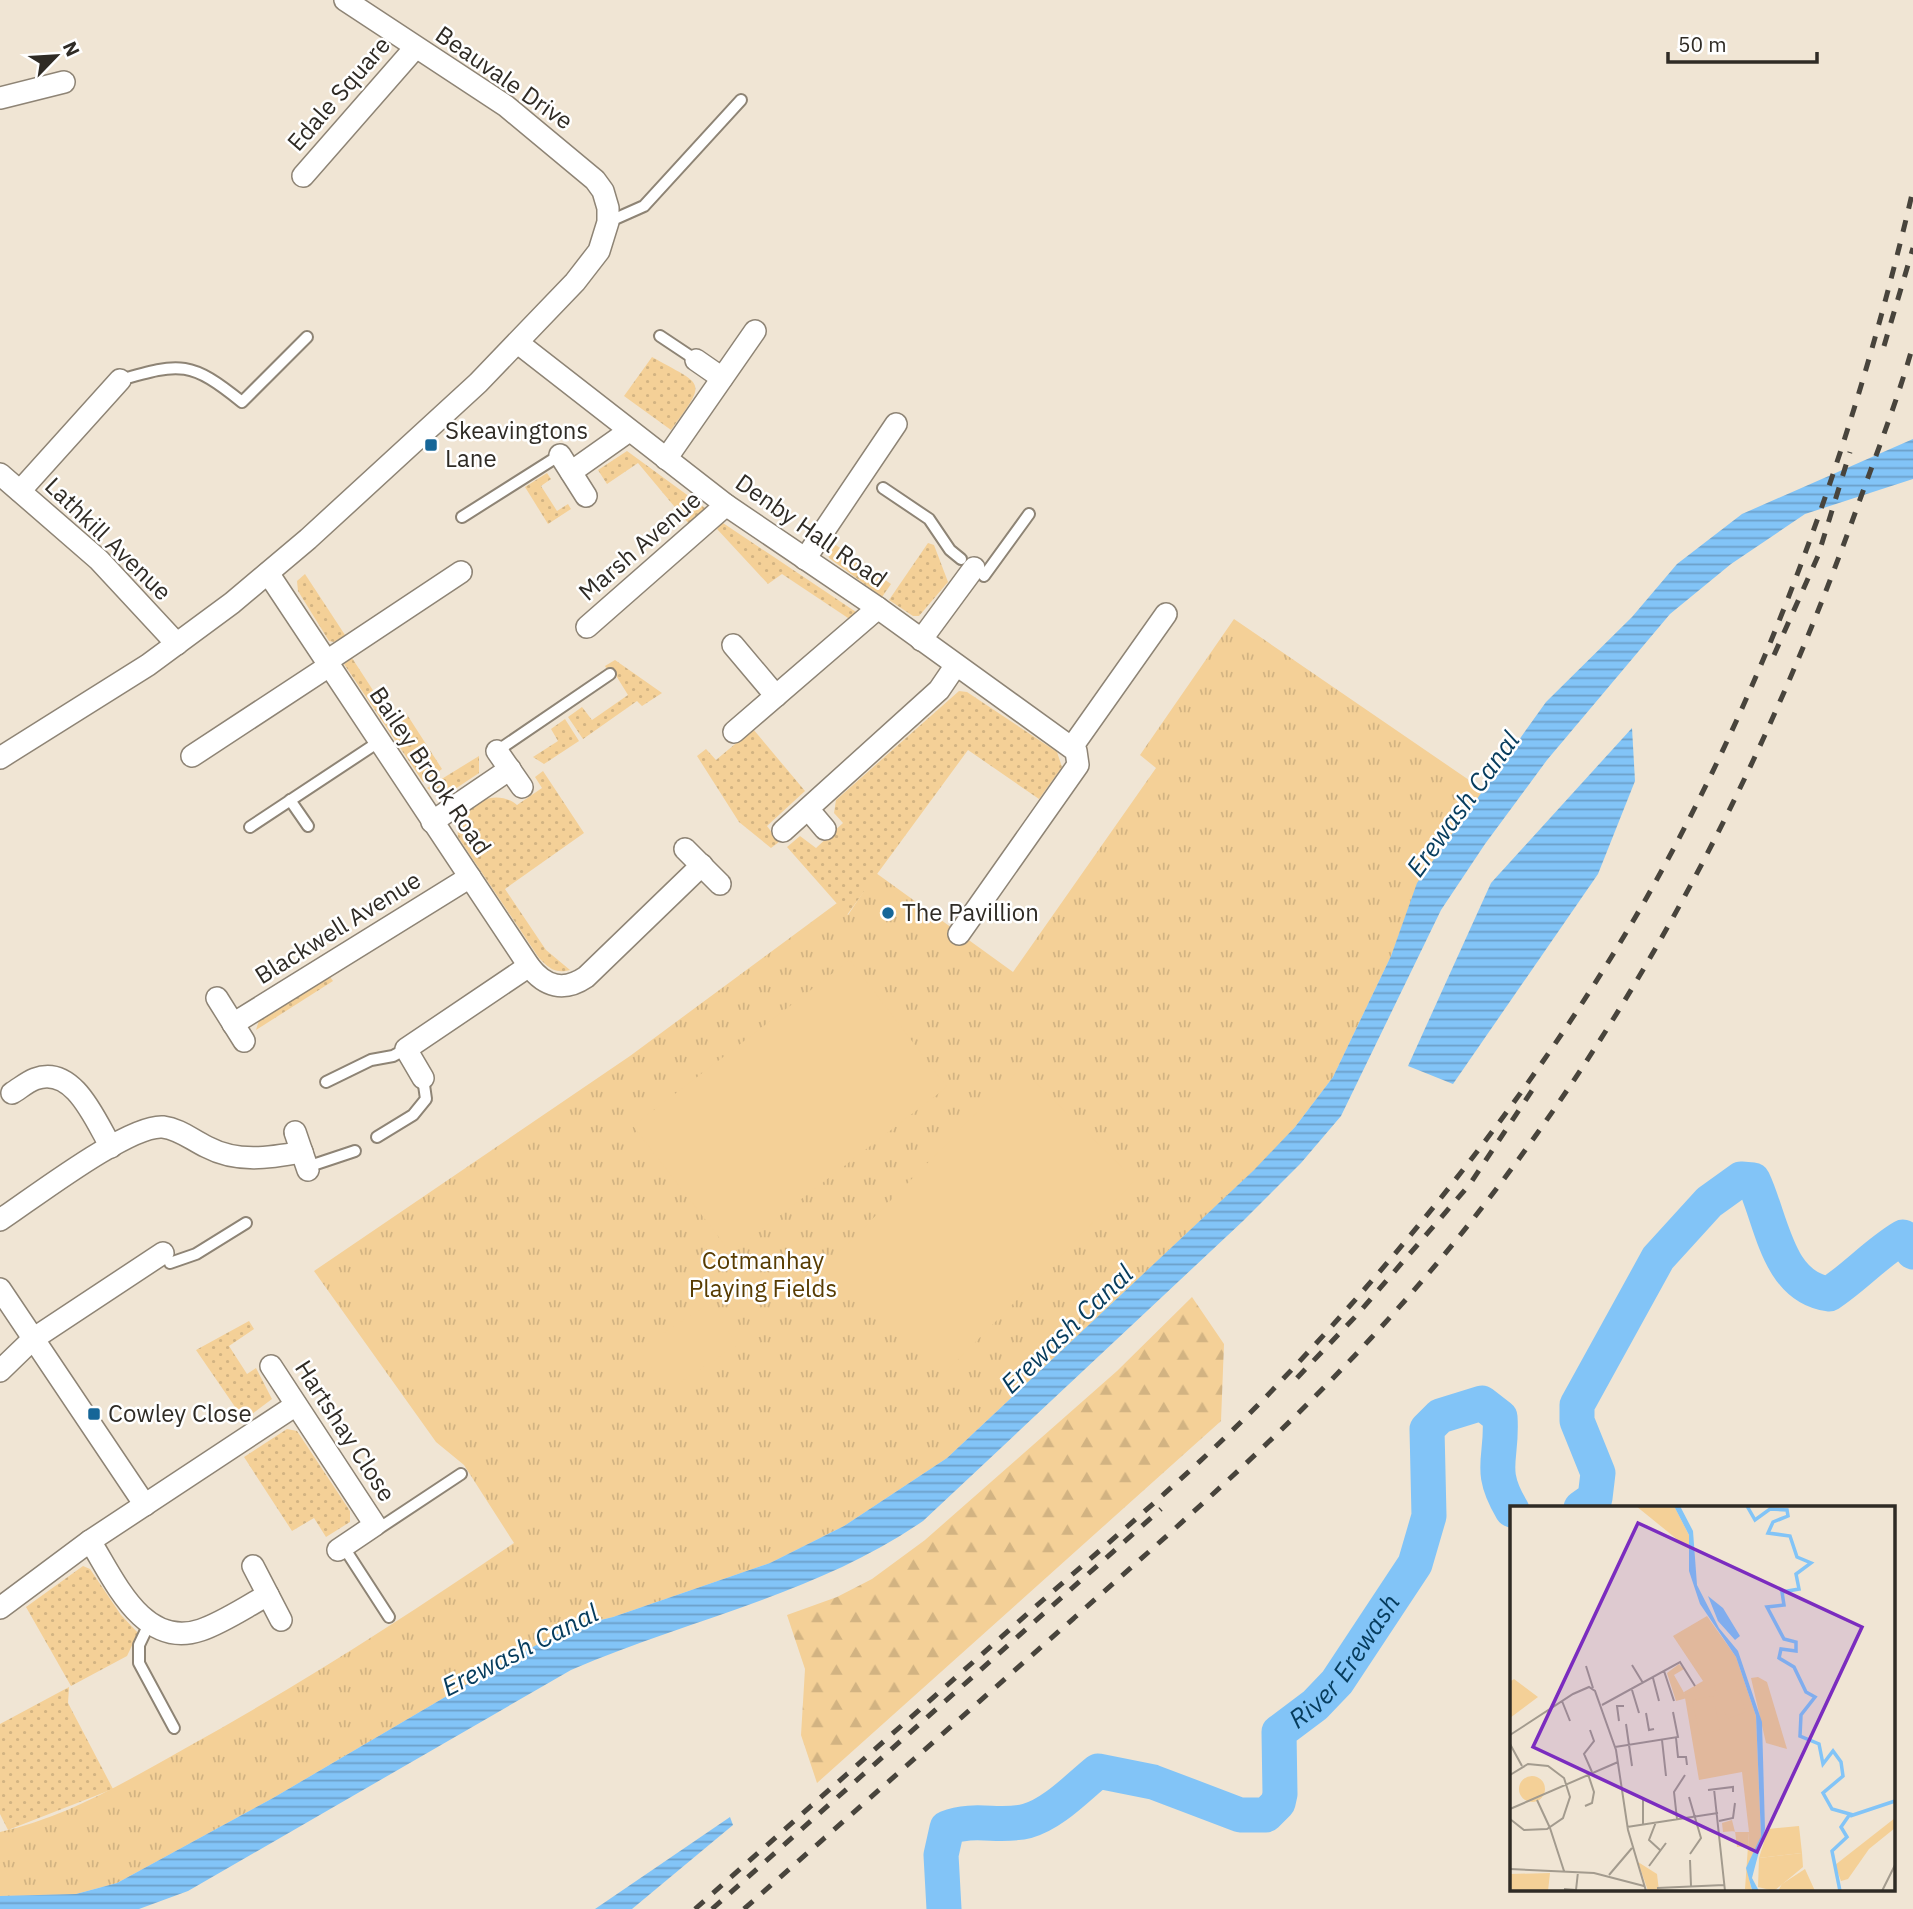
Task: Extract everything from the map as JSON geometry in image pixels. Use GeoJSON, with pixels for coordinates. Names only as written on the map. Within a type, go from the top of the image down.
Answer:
{"type":"FeatureCollection","features":[{"type":"Feature","properties":{"kind":"street","name":"Beauvale Drive"},"geometry":{"type":"LineString","coordinates":[[345,0],[506,106],[595,180],[603,191],[608,222]]}},
{"type":"Feature","properties":{"kind":"street","name":"Edale Square"},"geometry":{"type":"LineString","coordinates":[[303,176],[415,48]]}},
{"type":"Feature","properties":{"kind":"street"},"geometry":{"type":"LineString","coordinates":[[0,97],[64,82]]}},
{"type":"Feature","properties":{"kind":"street"},"geometry":{"type":"LineString","coordinates":[[0,758],[177,644],[268,573],[402,454],[517,343],[599,251],[608,222]]}},
{"type":"Feature","properties":{"kind":"street"},"geometry":{"type":"LineString","coordinates":[[666,459],[755,331]]}},
{"type":"Feature","properties":{"kind":"street","name":"Denby Hall Road"},"geometry":{"type":"LineString","coordinates":[[517,343],[726,505],[878,608],[1075,751]]}},
{"type":"Feature","properties":{"kind":"street"},"geometry":{"type":"LineString","coordinates":[[696,360],[722,378]]}},
{"type":"Feature","properties":{"kind":"street"},"geometry":{"type":"LineString","coordinates":[[20,491],[120,380]]}},
{"type":"Feature","properties":{"kind":"street"},"geometry":{"type":"LineString","coordinates":[[805,559],[896,424]]}},
{"type":"Feature","properties":{"kind":"street"},"geometry":{"type":"LineString","coordinates":[[586,496],[566,464],[629,431]]}},
{"type":"Feature","properties":{"kind":"street","name":"Lathkill Avenue"},"geometry":{"type":"LineString","coordinates":[[0,474],[99,559],[177,644]]}},
{"type":"Feature","properties":{"kind":"street","name":"Marsh Avenue"},"geometry":{"type":"LineString","coordinates":[[587,627],[726,505]]}},
{"type":"Feature","properties":{"kind":"street"},"geometry":{"type":"LineString","coordinates":[[921,640],[977,570]]}},
{"type":"Feature","properties":{"kind":"street"},"geometry":{"type":"LineString","coordinates":[[192,756],[461,572]]}},
{"type":"Feature","properties":{"kind":"street","name":"Bailey Brook Road"},"geometry":{"type":"LineString","coordinates":[[268,573],[529,967],[545,983],[569,986],[586,977],[702,865]]}},
{"type":"Feature","properties":{"kind":"street"},"geometry":{"type":"LineString","coordinates":[[734,732],[878,608]]}},
{"type":"Feature","properties":{"kind":"street"},"geometry":{"type":"LineString","coordinates":[[959,934],[1078,765],[1075,751],[1166,614]]}},
{"type":"Feature","properties":{"kind":"street"},"geometry":{"type":"LineString","coordinates":[[733,645],[776,696]]}},
{"type":"Feature","properties":{"kind":"street"},"geometry":{"type":"LineString","coordinates":[[783,831],[939,690],[956,665]]}},
{"type":"Feature","properties":{"kind":"street"},"geometry":{"type":"LineString","coordinates":[[432,822],[516,778],[498,751]]}},
{"type":"Feature","properties":{"kind":"street"},"geometry":{"type":"LineString","coordinates":[[808,808],[825,829]]}},
{"type":"Feature","properties":{"kind":"street"},"geometry":{"type":"LineString","coordinates":[[685,849],[720,884]]}},
{"type":"Feature","properties":{"kind":"street","name":"Blackwell Avenue"},"geometry":{"type":"LineString","coordinates":[[218,998],[239,1032],[470,877]]}},
{"type":"Feature","properties":{"kind":"street"},"geometry":{"type":"LineString","coordinates":[[423,1078],[406,1049],[529,967]]}},
{"type":"Feature","properties":{"kind":"street"},"geometry":{"type":"LineString","coordinates":[[12,1094],[36,1078],[52,1077],[63,1080],[79,1094],[111,1147]]}},
{"type":"Feature","properties":{"kind":"street"},"geometry":{"type":"LineString","coordinates":[[0,1220],[111,1147],[145,1130],[163,1127],[176,1130],[223,1154],[259,1159],[303,1155]]}},
{"type":"Feature","properties":{"kind":"street"},"geometry":{"type":"LineString","coordinates":[[0,1371],[33,1339],[162,1252]]}},
{"type":"Feature","properties":{"kind":"street"},"geometry":{"type":"LineString","coordinates":[[0,1289],[145,1505]]}},
{"type":"Feature","properties":{"kind":"street","name":"Hartshay Close"},"geometry":{"type":"LineString","coordinates":[[271,1366],[375,1525],[341,1548]]}},
{"type":"Feature","properties":{"kind":"street"},"geometry":{"type":"LineString","coordinates":[[0,1608],[90,1541],[296,1405]]}},
{"type":"Feature","properties":{"kind":"street"},"geometry":{"type":"LineString","coordinates":[[90,1541],[136,1614],[149,1624],[173,1632],[194,1632],[268,1595]]}},
{"type":"Feature","properties":{"kind":"street"},"geometry":{"type":"LineString","coordinates":[[253,1566],[281,1620]]}},
{"type":"Feature","properties":{"kind":"lane"},"geometry":{"type":"LineString","coordinates":[[608,222],[644,206],[741,100]]}},
{"type":"Feature","properties":{"kind":"lane"},"geometry":{"type":"LineString","coordinates":[[660,336],[696,360]]}},
{"type":"Feature","properties":{"kind":"lane"},"geometry":{"type":"LineString","coordinates":[[120,380],[160,368],[185,368],[213,379],[242,402],[307,337]]}},
{"type":"Feature","properties":{"kind":"lane"},"geometry":{"type":"LineString","coordinates":[[462,517],[566,464]]}},
{"type":"Feature","properties":{"kind":"lane"},"geometry":{"type":"LineString","coordinates":[[883,488],[929,519],[950,550],[977,570],[1029,514]]}},
{"type":"Feature","properties":{"kind":"lane"},"geometry":{"type":"LineString","coordinates":[[498,751],[610,674]]}},
{"type":"Feature","properties":{"kind":"lane"},"geometry":{"type":"LineString","coordinates":[[250,827],[380,741]]}},
{"type":"Feature","properties":{"kind":"lane"},"geometry":{"type":"LineString","coordinates":[[290,800],[307,826]]}},
{"type":"Feature","properties":{"kind":"lane"},"geometry":{"type":"LineString","coordinates":[[326,1082],[371,1060],[394,1056],[406,1049]]}},
{"type":"Feature","properties":{"kind":"lane"},"geometry":{"type":"LineString","coordinates":[[377,1137],[420,1108],[426,1100],[423,1078]]}},
{"type":"Feature","properties":{"kind":"lane"},"geometry":{"type":"LineString","coordinates":[[303,1155],[355,1151]]}},
{"type":"Feature","properties":{"kind":"lane"},"geometry":{"type":"LineString","coordinates":[[162,1252],[196,1254],[246,1223]]}},
{"type":"Feature","properties":{"kind":"lane","name":"Hartshay Close"},"geometry":{"type":"LineString","coordinates":[[375,1525],[377,1529],[461,1475]]}},
{"type":"Feature","properties":{"kind":"lane","name":"Hartshay Close"},"geometry":{"type":"LineString","coordinates":[[341,1548],[389,1617]]}},
{"type":"Feature","properties":{"kind":"lane"},"geometry":{"type":"LineString","coordinates":[[149,1624],[139,1645],[139,1663],[174,1728]]}},
{"type":"Feature","properties":{"kind":"green space"},"geometry":{"type":"Polygon","coordinates":[[[652,357],[682,373],[695,385],[691,401],[671,430],[624,396],[652,357]]]}},
{"type":"Feature","properties":{"kind":"green space"},"geometry":{"type":"Polygon","coordinates":[[[627,451],[705,508],[689,524],[638,463],[607,484],[598,470],[627,451]]]}},
{"type":"Feature","properties":{"kind":"green space"},"geometry":{"type":"Polygon","coordinates":[[[547,473],[551,479],[541,486],[557,511],[568,504],[571,509],[548,524],[525,487],[547,473]]]}},
{"type":"Feature","properties":{"kind":"green space"},"geometry":{"type":"Polygon","coordinates":[[[723,523],[856,612],[857,616],[851,620],[782,574],[768,584],[717,529],[723,523]]]}},
{"type":"Feature","properties":{"kind":"green space"},"geometry":{"type":"Polygon","coordinates":[[[833,543],[891,584],[882,597],[829,558],[828,552],[833,543]]]}},
{"type":"Feature","properties":{"kind":"green space"},"geometry":{"type":"Polygon","coordinates":[[[928,543],[934,545],[948,582],[919,616],[913,616],[889,600],[928,543]]]}},
{"type":"Feature","properties":{"kind":"green space"},"geometry":{"type":"Polygon","coordinates":[[[305,574],[345,635],[334,642],[329,641],[298,591],[297,581],[305,574]]]}},
{"type":"Feature","properties":{"kind":"green space","name":"Cotmanhay Playing Fields"},"geometry":{"type":"Polygon","coordinates":[[[1234,619],[1485,791],[1418,883],[1391,956],[1333,1077],[1295,1127],[1265,1160],[947,1458],[844,1526],[770,1563],[613,1617],[572,1627],[515,1656],[273,1798],[117,1883],[76,1894],[0,1896],[0,1832],[48,1818],[118,1786],[352,1650],[514,1543],[464,1465],[436,1442],[314,1271],[630,1056],[837,903],[848,915],[876,873],[1013,972],[1156,768],[1140,755],[1234,619]]]}},
{"type":"Feature","properties":{"kind":"green space"},"geometry":{"type":"Polygon","coordinates":[[[352,658],[393,721],[406,713],[442,769],[423,782],[344,664],[352,658]]]}},
{"type":"Feature","properties":{"kind":"green space"},"geometry":{"type":"Polygon","coordinates":[[[615,660],[662,693],[642,706],[637,701],[583,739],[568,717],[582,707],[592,720],[628,695],[612,669],[608,671],[605,666],[615,660]]]}},
{"type":"Feature","properties":{"kind":"green space"},"geometry":{"type":"Polygon","coordinates":[[[959,691],[967,692],[1057,752],[1062,767],[1039,799],[968,750],[847,915],[787,847],[800,836],[816,848],[843,823],[834,813],[836,800],[959,691]]]}},
{"type":"Feature","properties":{"kind":"green space"},"geometry":{"type":"Polygon","coordinates":[[[565,719],[579,741],[544,764],[533,757],[558,741],[551,729],[565,719]]]}},
{"type":"Feature","properties":{"kind":"green space"},"geometry":{"type":"Polygon","coordinates":[[[753,729],[805,791],[767,826],[779,842],[771,848],[739,822],[697,756],[706,749],[716,760],[753,729]]]}},
{"type":"Feature","properties":{"kind":"green space"},"geometry":{"type":"Polygon","coordinates":[[[479,756],[479,773],[446,795],[440,796],[427,788],[479,756]]]}},
{"type":"Feature","properties":{"kind":"green space"},"geometry":{"type":"Polygon","coordinates":[[[543,771],[584,833],[505,889],[546,950],[570,970],[565,971],[553,969],[539,958],[458,837],[458,826],[469,809],[477,803],[498,797],[517,805],[542,788],[535,777],[543,771]]]}},
{"type":"Feature","properties":{"kind":"green space"},"geometry":{"type":"Polygon","coordinates":[[[850,960],[947,1087],[731,1253],[633,1126],[850,960]]]}},
{"type":"Feature","properties":{"kind":"green space"},"geometry":{"type":"Polygon","coordinates":[[[328,974],[333,981],[256,1030],[260,1017],[328,974]]]}},
{"type":"Feature","properties":{"kind":"green space"},"geometry":{"type":"Polygon","coordinates":[[[1021,1068],[1135,1180],[944,1374],[831,1261],[1021,1068]]]}},
{"type":"Feature","properties":{"kind":"green space"},"geometry":{"type":"Polygon","coordinates":[[[1192,1297],[1224,1344],[1221,1421],[817,1783],[801,1735],[805,1669],[787,1615],[837,1597],[872,1579],[925,1540],[1117,1371],[1192,1297]]]}},
{"type":"Feature","properties":{"kind":"green space"},"geometry":{"type":"Polygon","coordinates":[[[710,1303],[737,1345],[667,1391],[639,1349],[710,1303]]]}},
{"type":"Feature","properties":{"kind":"green space"},"geometry":{"type":"Polygon","coordinates":[[[249,1321],[254,1329],[229,1346],[247,1374],[256,1368],[272,1399],[244,1420],[196,1350],[249,1321]]]}},
{"type":"Feature","properties":{"kind":"green space"},"geometry":{"type":"Polygon","coordinates":[[[287,1429],[297,1431],[350,1511],[350,1522],[326,1537],[314,1518],[292,1531],[244,1457],[287,1429]]]}},
{"type":"Feature","properties":{"kind":"green space"},"geometry":{"type":"Polygon","coordinates":[[[83,1566],[90,1569],[121,1615],[138,1633],[127,1656],[71,1686],[26,1607],[83,1566]]]}},
{"type":"Feature","properties":{"kind":"green space"},"geometry":{"type":"Polygon","coordinates":[[[69,1687],[68,1703],[113,1789],[8,1830],[0,1814],[0,1724],[69,1687]]]}},
{"type":"Feature","properties":{"kind":"water"},"geometry":{"type":"Polygon","coordinates":[[[1913,439],[1913,479],[1805,514],[1731,564],[1670,614],[1547,760],[1485,844],[1441,910],[1341,1116],[1301,1163],[1243,1221],[923,1521],[882,1547],[795,1587],[571,1670],[188,1891],[139,1909],[0,1909],[0,1896],[76,1894],[117,1883],[273,1798],[515,1656],[572,1627],[613,1617],[770,1563],[844,1526],[947,1458],[1254,1170],[1295,1127],[1333,1077],[1391,956],[1417,883],[1546,702],[1632,617],[1677,564],[1742,514],[1913,439]]]}},
{"type":"Feature","properties":{"kind":"water"},"geometry":{"type":"Polygon","coordinates":[[[1632,728],[1635,781],[1598,874],[1453,1084],[1408,1066],[1491,883],[1632,728]]]}},
{"type":"Feature","properties":{"kind":"water"},"geometry":{"type":"Polygon","coordinates":[[[730,1817],[733,1825],[632,1909],[595,1909],[730,1817]]]}},
{"type":"Feature","properties":{"kind":"waterway","name":"River Erewash"},"geometry":{"type":"LineString","coordinates":[[1584,1506],[1595,1498],[1598,1473],[1577,1421],[1577,1405],[1658,1258],[1709,1202],[1741,1179],[1753,1180],[1787,1265],[1798,1279],[1812,1289],[1829,1294],[1903,1237],[1913,1252]]}},
{"type":"Feature","properties":{"kind":"waterway","name":"River Erewash"},"geometry":{"type":"LineString","coordinates":[[944,1909],[941,1855],[947,1828],[967,1823],[1007,1824],[1027,1821],[1056,1806],[1098,1771],[1153,1782],[1240,1815],[1266,1815],[1278,1803],[1280,1794],[1279,1732],[1315,1705],[1337,1682],[1415,1564],[1429,1516],[1427,1429],[1440,1416],[1482,1403],[1500,1417],[1498,1473],[1504,1496],[1510,1506]]}},
{"type":"Feature","properties":{"kind":"railway"},"geometry":{"type":"LineString","coordinates":[[695,1909],[1225,1438],[1282,1380],[1383,1268],[1432,1209],[1524,1088],[1567,1026],[1647,897],[1692,814],[1771,642],[1805,553],[1865,373],[1913,190]]}},
{"type":"Feature","properties":{"kind":"railway"},"geometry":{"type":"LineString","coordinates":[[1884,346],[1913,248]]}},
{"type":"Feature","properties":{"kind":"railway"},"geometry":{"type":"LineString","coordinates":[[744,1909],[1151,1550],[1301,1411],[1372,1337],[1452,1246],[1526,1150],[1594,1049],[1657,946],[1715,839],[1767,730],[1815,618],[1887,425],[1913,345]]}},
{"type":"Feature","properties":{"kind":"railway"},"geometry":{"type":"LineString","coordinates":[[1774,655],[1818,556],[1850,452]]}},
{"type":"Feature","properties":{"kind":"railway"},"geometry":{"type":"LineString","coordinates":[[1297,1378],[1356,1316],[1470,1184],[1537,1083]]}},
{"type":"Feature","properties":{"kind":"railway"},"geometry":{"type":"LineString","coordinates":[[712,1909],[1161,1509]]}},
{"type":"Feature","properties":{"kind":"place","name":"Skeavingtons Lane"},"geometry":{"type":"Point","coordinates":[431,445]}},
{"type":"Feature","properties":{"kind":"place","name":"The Pavillion"},"geometry":{"type":"Point","coordinates":[888,913]}},
{"type":"Feature","properties":{"kind":"place","name":"Cowley Close"},"geometry":{"type":"Point","coordinates":[94,1414]}},
{"type":"Feature","properties":{"kind":"water label","name":"Erewash Canal"},"geometry":{"type":"Point","coordinates":[1463,804]}},
{"type":"Feature","properties":{"kind":"water label","name":"Erewash Canal"},"geometry":{"type":"Point","coordinates":[1067,1329]}},
{"type":"Feature","properties":{"kind":"water label","name":"Erewash Canal"},"geometry":{"type":"Point","coordinates":[520,1650]}}]}
